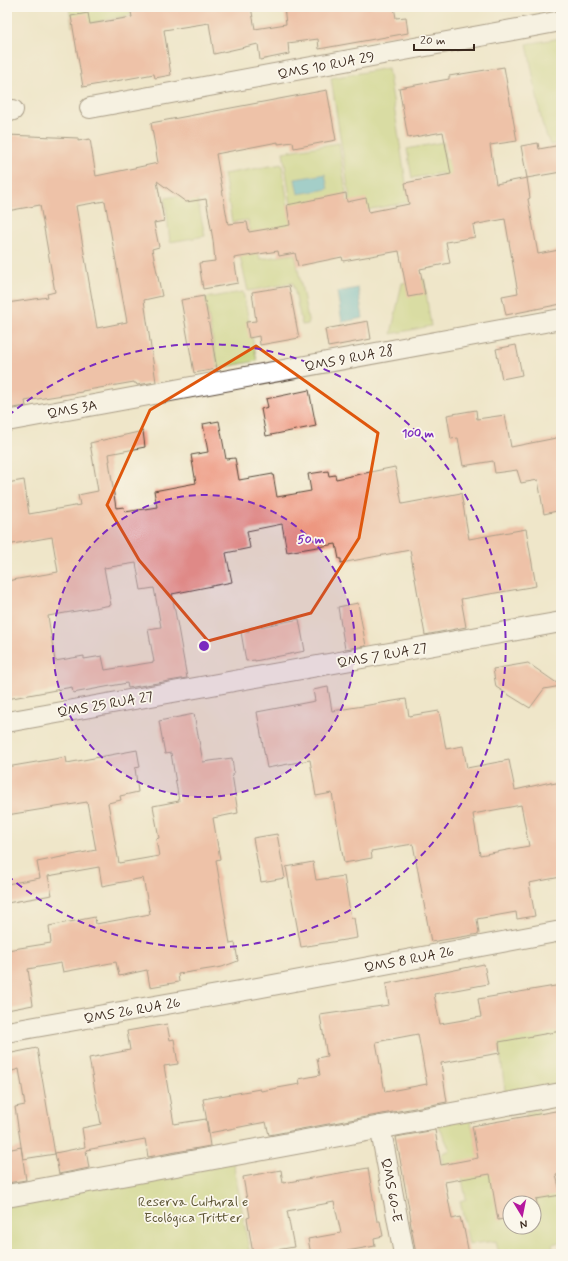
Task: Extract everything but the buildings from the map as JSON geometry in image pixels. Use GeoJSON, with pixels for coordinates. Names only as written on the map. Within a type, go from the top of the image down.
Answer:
{"type":"FeatureCollection","features":[{"type":"Feature","properties":{"kind":"street","name":"QMS 10 RUA 29"},"geometry":{"type":"LineString","coordinates":[[90,108],[561,21]]}},
{"type":"Feature","properties":{"kind":"street","name":"QMS 9 RUA 28"},"geometry":{"type":"LineString","coordinates":[[137,397],[561,318]]}},
{"type":"Feature","properties":{"kind":"street","name":"QMS 3A"},"geometry":{"type":"LineString","coordinates":[[7,422],[137,397]]}},
{"type":"Feature","properties":{"kind":"street","name":"QMS 7 RUA 27"},"geometry":{"type":"LineString","coordinates":[[202,687],[561,622]]}},
{"type":"Feature","properties":{"kind":"street","name":"QMS 25 RUA 27"},"geometry":{"type":"LineString","coordinates":[[7,722],[202,687]]}},
{"type":"Feature","properties":{"kind":"street","name":"QMS 8 RUA 26"},"geometry":{"type":"LineString","coordinates":[[257,988],[561,930]]}},
{"type":"Feature","properties":{"kind":"street","name":"QMS 26 RUA 26"},"geometry":{"type":"LineString","coordinates":[[7,1032],[257,988]]}},
{"type":"Feature","properties":{"kind":"street"},"geometry":{"type":"LineString","coordinates":[[7,1196],[380,1126],[561,1094]]}},
{"type":"Feature","properties":{"kind":"street","name":"QMS 60-E"},"geometry":{"type":"LineString","coordinates":[[380,1126],[404,1254]]}},
{"type":"Feature","properties":{"kind":"highlighted area"},"geometry":{"type":"Polygon","coordinates":[[[256,346],[378,433],[359,538],[311,613],[208,641],[139,560],[107,505],[150,410],[256,346]]]}},
{"type":"Feature","properties":{"kind":"green space"},"geometry":{"type":"Polygon","coordinates":[[[69,7],[130,7],[131,15],[72,27],[69,7]]]}},
{"type":"Feature","properties":{"kind":"green space"},"geometry":{"type":"Polygon","coordinates":[[[561,38],[561,143],[550,145],[542,123],[527,44],[561,38]]]}},
{"type":"Feature","properties":{"kind":"green space"},"geometry":{"type":"Polygon","coordinates":[[[388,68],[409,202],[352,213],[331,78],[388,68]]]}},
{"type":"Feature","properties":{"kind":"green space"},"geometry":{"type":"Polygon","coordinates":[[[443,142],[445,159],[461,158],[447,193],[442,173],[412,178],[407,149],[443,142]]]}},
{"type":"Feature","properties":{"kind":"green space"},"geometry":{"type":"Polygon","coordinates":[[[339,143],[349,214],[294,224],[283,152],[339,143]]]}},
{"type":"Feature","properties":{"kind":"green space"},"geometry":{"type":"Polygon","coordinates":[[[282,164],[291,226],[250,233],[248,220],[232,222],[224,174],[282,164]]]}},
{"type":"Feature","properties":{"kind":"green space"},"geometry":{"type":"Polygon","coordinates":[[[196,193],[205,236],[170,242],[165,198],[196,193]]]}},
{"type":"Feature","properties":{"kind":"green space"},"geometry":{"type":"Polygon","coordinates":[[[255,236],[260,259],[295,254],[309,324],[302,325],[293,283],[248,291],[236,239],[255,236]]]}},
{"type":"Feature","properties":{"kind":"green space"},"geometry":{"type":"Polygon","coordinates":[[[424,279],[431,326],[391,334],[402,283],[424,279]]]}},
{"type":"Feature","properties":{"kind":"green space"},"geometry":{"type":"Polygon","coordinates":[[[243,292],[257,361],[218,368],[205,298],[243,292]]]}},
{"type":"Feature","properties":{"kind":"green space"},"geometry":{"type":"Polygon","coordinates":[[[561,1018],[561,1088],[506,1098],[497,1029],[561,1018]]]}},
{"type":"Feature","properties":{"kind":"green space"},"geometry":{"type":"Polygon","coordinates":[[[539,1110],[546,1145],[561,1166],[561,1242],[552,1244],[554,1254],[499,1254],[496,1241],[469,1244],[460,1201],[466,1199],[461,1174],[445,1176],[441,1154],[450,1150],[437,1122],[470,1117],[480,1163],[527,1125],[526,1112],[539,1110]]]}},
{"type":"Feature","properties":{"kind":"green space","name":"Reserva Cultural e Ecológica Tritter"},"geometry":{"type":"Polygon","coordinates":[[[232,1156],[250,1254],[7,1254],[7,1198],[232,1156]]]}},
{"type":"Feature","properties":{"kind":"water"},"geometry":{"type":"Polygon","coordinates":[[[325,174],[328,189],[298,194],[295,179],[325,174]]]}},
{"type":"Feature","properties":{"kind":"water"},"geometry":{"type":"Polygon","coordinates":[[[358,288],[363,318],[342,322],[337,292],[358,288]]]}}]}
